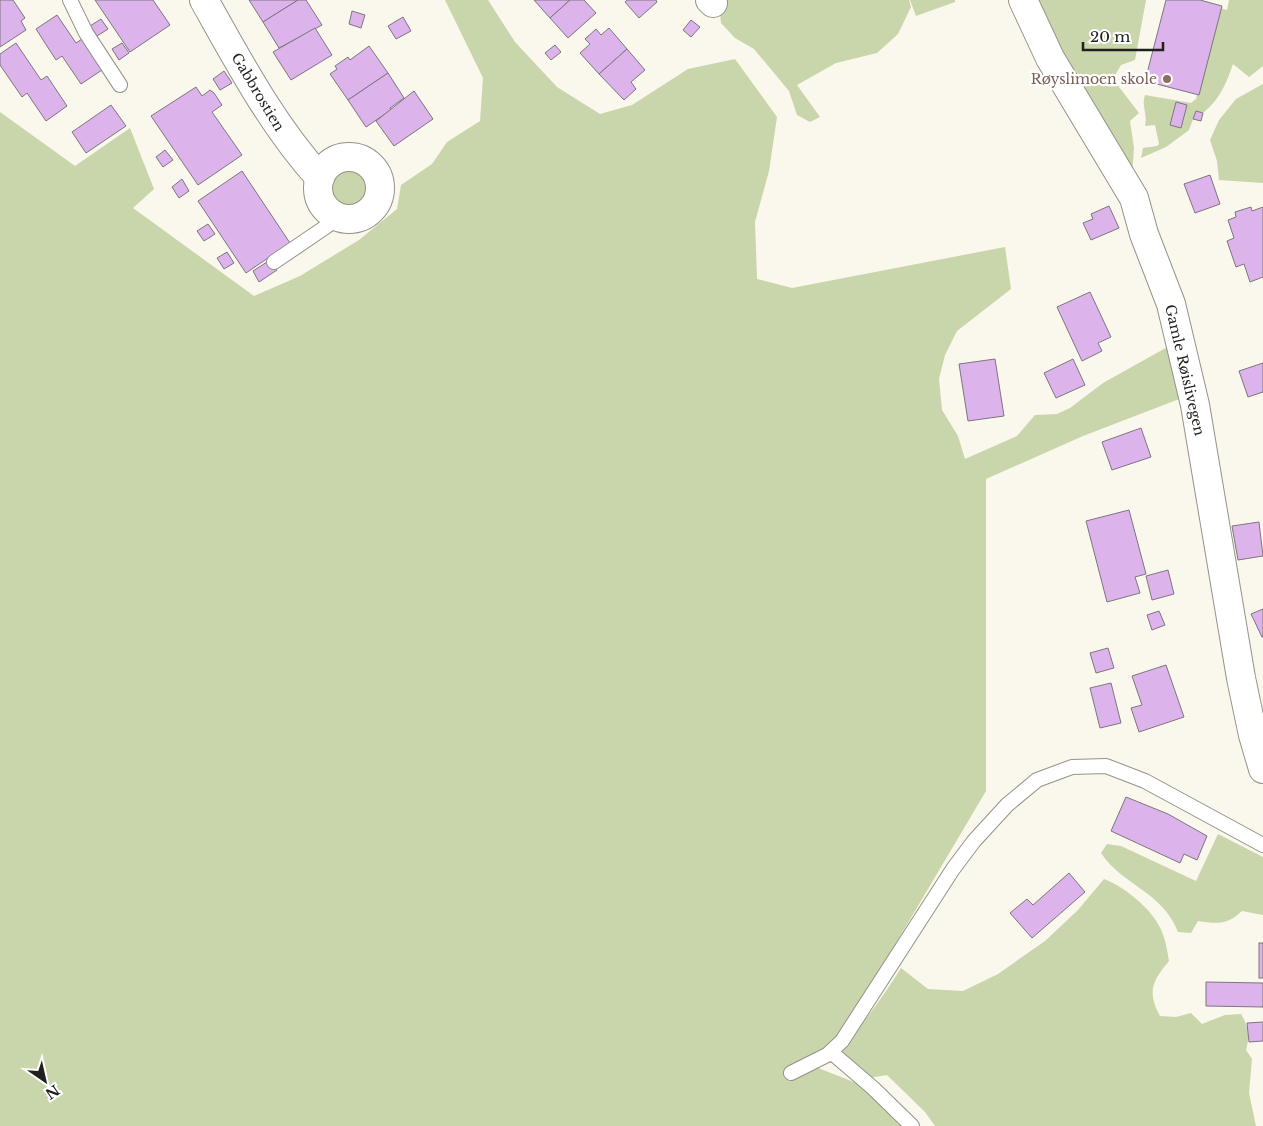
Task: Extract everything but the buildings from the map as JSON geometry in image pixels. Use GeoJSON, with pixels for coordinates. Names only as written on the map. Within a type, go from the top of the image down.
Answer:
{"type":"FeatureCollection","features":[{"type":"Feature","properties":{"kind":"street","name":"Gabbrostien"},"geometry":{"type":"LineString","coordinates":[[204,0],[276,123],[294,150],[320,178]]}},
{"type":"Feature","properties":{"kind":"street","name":"Gamle Røislivegen"},"geometry":{"type":"LineString","coordinates":[[1023,0],[1050,58],[1134,198],[1144,234],[1171,304],[1195,405],[1241,678],[1253,735],[1263,769]]}},
{"type":"Feature","properties":{"kind":"street"},"geometry":{"type":"LineString","coordinates":[[340,158],[358,158],[372,167],[379,180],[380,194],[375,206],[365,215],[350,220],[335,216],[324,207],[318,191],[320,178],[328,166],[340,158]]}},
{"type":"Feature","properties":{"kind":"lane"},"geometry":{"type":"LineString","coordinates":[[70,0],[86,33],[120,85]]}},
{"type":"Feature","properties":{"kind":"lane"},"geometry":{"type":"LineString","coordinates":[[274,262],[328,226],[335,216]]}},
{"type":"Feature","properties":{"kind":"lane"},"geometry":{"type":"LineString","coordinates":[[791,1073],[831,1052],[842,1041],[958,862],[1007,805],[1038,780],[1072,767],[1106,766],[1145,781],[1179,798],[1263,845]]}},
{"type":"Feature","properties":{"kind":"lane"},"geometry":{"type":"LineString","coordinates":[[831,1052],[873,1088],[912,1126]]}},
{"type":"Feature","properties":{"kind":"green space"},"geometry":{"type":"Polygon","coordinates":[[[445,0],[488,0],[515,42],[557,87],[600,114],[632,105],[688,69],[735,59],[777,117],[769,171],[755,222],[757,279],[792,288],[1005,247],[1011,289],[957,331],[945,355],[939,379],[942,410],[958,436],[965,459],[1017,436],[1035,415],[1057,414],[1070,408],[1103,383],[1171,345],[1187,396],[1083,436],[986,479],[986,791],[870,987],[818,1068],[854,1082],[869,1092],[904,1126],[0,1126],[0,112],[75,166],[130,128],[154,189],[133,208],[254,296],[300,276],[359,240],[397,209],[401,185],[432,164],[447,142],[480,121],[483,78],[445,0]]]}},
{"type":"Feature","properties":{"kind":"green space"},"geometry":{"type":"Polygon","coordinates":[[[719,0],[909,0],[911,7],[898,34],[877,53],[836,63],[797,85],[820,117],[810,122],[797,115],[789,91],[754,49],[735,38],[721,23],[719,0]]]}},
{"type":"Feature","properties":{"kind":"green space"},"geometry":{"type":"Polygon","coordinates":[[[910,0],[955,0],[955,2],[916,16],[910,0]]]}},
{"type":"Feature","properties":{"kind":"green space"},"geometry":{"type":"Polygon","coordinates":[[[1030,0],[1146,0],[1135,60],[1121,65],[1114,77],[1116,83],[1139,113],[1130,121],[1134,148],[1132,175],[1030,0]]]}},
{"type":"Feature","properties":{"kind":"green space"},"geometry":{"type":"Polygon","coordinates":[[[1229,0],[1263,0],[1263,66],[1249,77],[1233,64],[1218,97],[1203,113],[1196,111],[1189,130],[1166,147],[1141,158],[1143,148],[1159,144],[1155,125],[1145,126],[1145,95],[1191,103],[1196,99],[1220,8],[1227,10],[1229,0]]]}},
{"type":"Feature","properties":{"kind":"green space"},"geometry":{"type":"Polygon","coordinates":[[[1263,84],[1263,183],[1219,180],[1217,161],[1210,140],[1219,120],[1236,99],[1263,84]]]}},
{"type":"Feature","properties":{"kind":"green space"},"geometry":{"type":"Polygon","coordinates":[[[354,166],[366,172],[371,179],[371,197],[366,204],[359,209],[346,210],[338,207],[331,200],[328,184],[331,176],[338,169],[354,166]]]}},
{"type":"Feature","properties":{"kind":"green space"},"geometry":{"type":"Polygon","coordinates":[[[1218,834],[1263,857],[1263,915],[1242,911],[1227,921],[1211,923],[1198,921],[1191,933],[1178,932],[1163,907],[1120,873],[1101,853],[1107,844],[1121,846],[1196,881],[1218,834]]]}},
{"type":"Feature","properties":{"kind":"green space"},"geometry":{"type":"Polygon","coordinates":[[[1104,879],[1119,886],[1142,904],[1154,917],[1162,933],[1169,961],[1153,987],[1154,1000],[1160,1016],[1176,1017],[1191,1013],[1202,1024],[1225,1015],[1241,1014],[1248,1031],[1246,1050],[1252,1059],[1249,1093],[1256,1126],[935,1126],[925,1112],[887,1075],[869,1078],[838,1063],[825,1063],[866,1018],[901,968],[928,989],[963,991],[998,974],[1045,941],[1078,910],[1104,879]]]}},
{"type":"Feature","properties":{"kind":"place","name":"Røyslimoen skole"},"geometry":{"type":"Point","coordinates":[1167,79]}}]}
